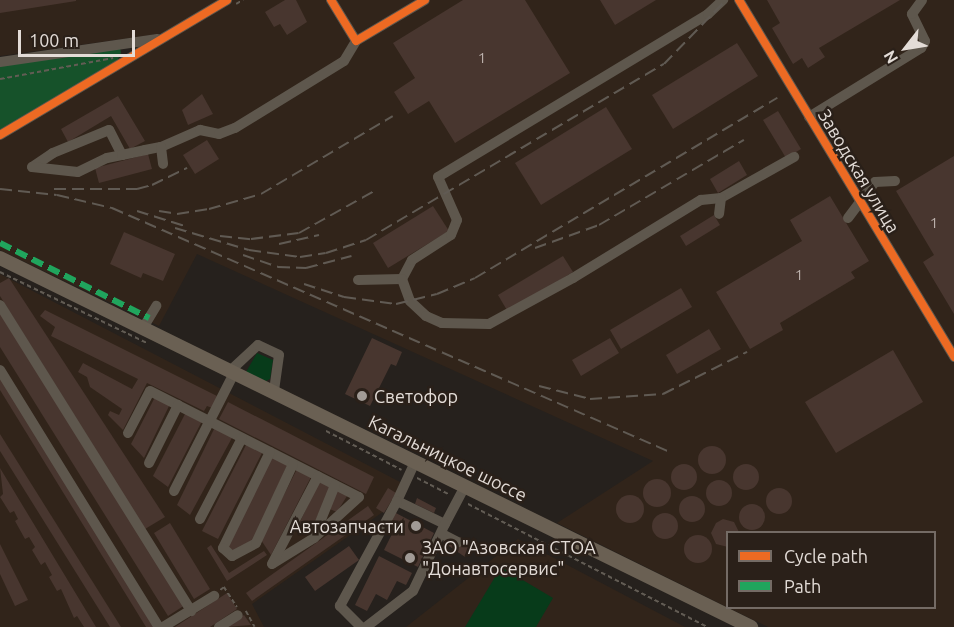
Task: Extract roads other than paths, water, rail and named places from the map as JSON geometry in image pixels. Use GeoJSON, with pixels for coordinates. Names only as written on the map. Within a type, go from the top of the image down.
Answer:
{"type":"FeatureCollection","features":[{"type":"Feature","properties":{"kind":"main road","name":"Кагальницкое шоссе"},"geometry":{"type":"LineString","coordinates":[[0,258],[274,392],[413,468],[465,486],[751,627]]}},
{"type":"Feature","properties":{"kind":"street"},"geometry":{"type":"LineString","coordinates":[[0,135],[227,0]]}},
{"type":"Feature","properties":{"kind":"street"},"geometry":{"type":"LineString","coordinates":[[331,0],[356,41]]}},
{"type":"Feature","properties":{"kind":"street"},"geometry":{"type":"LineString","coordinates":[[122,155],[110,130],[53,153],[32,167],[78,172],[122,155],[161,147],[200,130],[219,134],[235,128],[344,61],[356,41],[425,0]]}},
{"type":"Feature","properties":{"kind":"street"},"geometry":{"type":"LineString","coordinates":[[723,0],[708,14],[438,177],[456,220],[451,235],[412,260],[402,279],[410,302],[426,316],[442,323],[489,324],[573,278],[579,271],[701,200],[721,198],[794,156]]}},
{"type":"Feature","properties":{"kind":"street","name":"Заводская улица"},"geometry":{"type":"LineString","coordinates":[[739,0],[954,357]]}},
{"type":"Feature","properties":{"kind":"street"},"geometry":{"type":"LineString","coordinates":[[809,117],[921,48],[925,41],[912,14],[922,0]]}},
{"type":"Feature","properties":{"kind":"street"},"geometry":{"type":"LineString","coordinates":[[0,62],[163,38]]}},
{"type":"Feature","properties":{"kind":"street"},"geometry":{"type":"LineString","coordinates":[[161,147],[163,164]]}},
{"type":"Feature","properties":{"kind":"street"},"geometry":{"type":"LineString","coordinates":[[848,218],[875,183],[895,182]]}},
{"type":"Feature","properties":{"kind":"street"},"geometry":{"type":"LineString","coordinates":[[719,214],[721,198]]}},
{"type":"Feature","properties":{"kind":"street"},"geometry":{"type":"LineString","coordinates":[[358,280],[402,279]]}},
{"type":"Feature","properties":{"kind":"street"},"geometry":{"type":"LineString","coordinates":[[0,305],[191,610]]}},
{"type":"Feature","properties":{"kind":"street"},"geometry":{"type":"LineString","coordinates":[[143,328],[156,306]]}},
{"type":"Feature","properties":{"kind":"street"},"geometry":{"type":"LineString","coordinates":[[174,491],[210,422],[232,372],[258,345],[279,355],[274,392]]}},
{"type":"Feature","properties":{"kind":"street"},"geometry":{"type":"LineString","coordinates":[[0,370],[161,627],[214,596]]}},
{"type":"Feature","properties":{"kind":"street"},"geometry":{"type":"LineString","coordinates":[[128,433],[150,391],[210,422],[318,476],[359,497],[314,538],[272,564],[318,476]]}},
{"type":"Feature","properties":{"kind":"street"},"geometry":{"type":"LineString","coordinates":[[149,463],[178,405]]}},
{"type":"Feature","properties":{"kind":"street"},"geometry":{"type":"LineString","coordinates":[[200,519],[242,438]]}},
{"type":"Feature","properties":{"kind":"street"},"geometry":{"type":"LineString","coordinates":[[270,452],[223,548],[232,556],[256,543],[293,464]]}},
{"type":"Feature","properties":{"kind":"street"},"geometry":{"type":"LineString","coordinates":[[413,468],[340,606],[363,627],[413,591],[465,486]]}},
{"type":"Feature","properties":{"kind":"street"},"geometry":{"type":"LineString","coordinates":[[314,538],[335,485]]}},
{"type":"Feature","properties":{"kind":"street"},"geometry":{"type":"LineString","coordinates":[[397,501],[444,529],[458,542]]}},
{"type":"Feature","properties":{"kind":"street"},"geometry":{"type":"LineString","coordinates":[[219,627],[238,615]]}},
{"type":"Feature","properties":{"kind":"railway"},"geometry":{"type":"LineString","coordinates":[[175,228],[249,250],[300,257],[326,253],[366,240],[664,64],[726,0]]}},
{"type":"Feature","properties":{"kind":"railway"},"geometry":{"type":"LineString","coordinates":[[304,284],[344,297],[396,304],[437,294],[475,278],[777,98]]}},
{"type":"Feature","properties":{"kind":"railway"},"geometry":{"type":"LineString","coordinates":[[159,211],[177,214],[209,209],[261,194],[393,116]]}},
{"type":"Feature","properties":{"kind":"railway"},"geometry":{"type":"LineString","coordinates":[[535,248],[599,225],[744,140]]}},
{"type":"Feature","properties":{"kind":"railway"},"geometry":{"type":"LineString","coordinates":[[54,189],[137,189],[152,185],[187,168]]}},
{"type":"Feature","properties":{"kind":"railway"},"geometry":{"type":"LineString","coordinates":[[0,189],[57,195],[112,208],[672,453]]}},
{"type":"Feature","properties":{"kind":"railway"},"geometry":{"type":"LineString","coordinates":[[220,236],[251,239],[299,233],[376,190]]}},
{"type":"Feature","properties":{"kind":"railway"},"geometry":{"type":"LineString","coordinates":[[137,211],[185,226]]}},
{"type":"Feature","properties":{"kind":"railway"},"geometry":{"type":"LineString","coordinates":[[279,244],[319,235]]}},
{"type":"Feature","properties":{"kind":"railway"},"geometry":{"type":"LineString","coordinates":[[243,255],[278,267],[306,268],[351,256]]}},
{"type":"Feature","properties":{"kind":"railway"},"geometry":{"type":"LineString","coordinates":[[539,386],[590,399],[663,394],[747,352]]}},
{"type":"Feature","properties":{"kind":"place","name":"Светофор"},"geometry":{"type":"Point","coordinates":[362,396]}},
{"type":"Feature","properties":{"kind":"place","name":"Автозапчасти"},"geometry":{"type":"Point","coordinates":[416,526]}},
{"type":"Feature","properties":{"kind":"place","name":"ЗАО \"Азовская СТОА \"Донавтосервис\""},"geometry":{"type":"Point","coordinates":[410,558]}}]}
